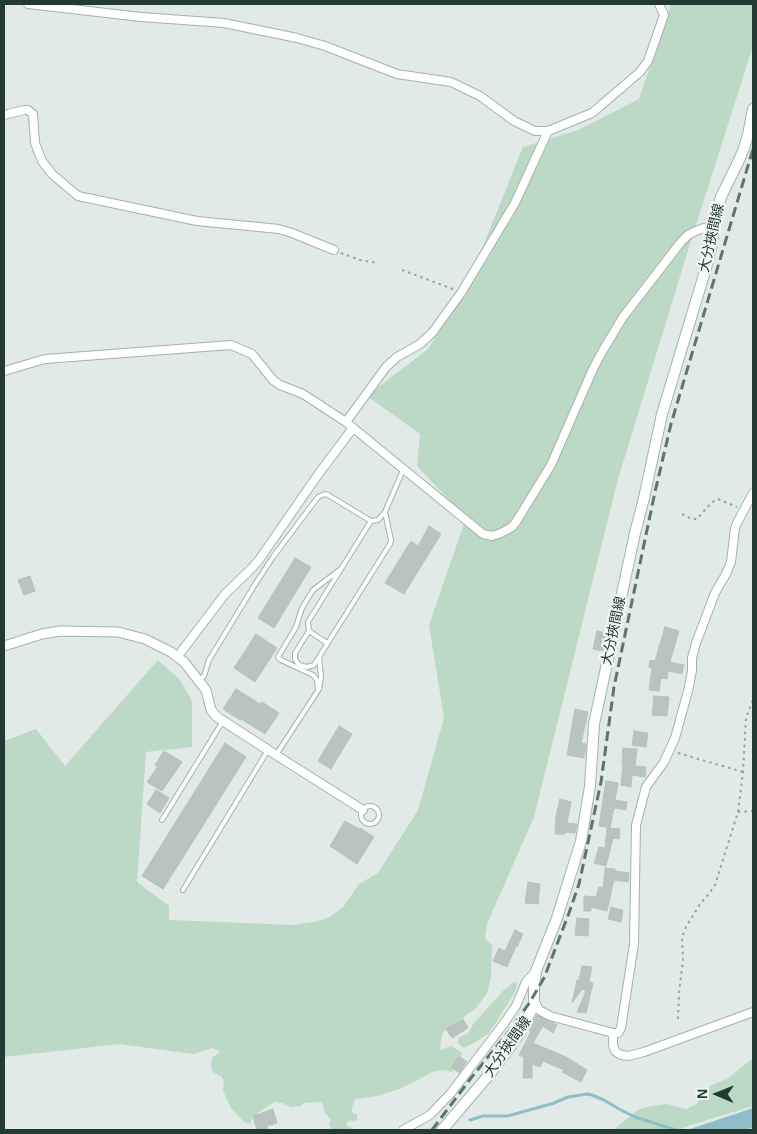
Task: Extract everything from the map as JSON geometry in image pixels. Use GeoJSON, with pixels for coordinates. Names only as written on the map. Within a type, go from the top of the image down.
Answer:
{"type":"FeatureCollection","features":[{"type":"Feature","properties":{"kind":"main road","name":"大分挾間線"},"geometry":{"type":"LineString","coordinates":[[442,1130],[489,1075],[508,1050],[532,1012],[535,1002],[536,971],[557,918],[581,841],[590,786],[594,724],[664,403],[706,268],[717,210],[721,197],[744,148],[753,109]]}},
{"type":"Feature","properties":{"kind":"street"},"geometry":{"type":"LineString","coordinates":[[28,4],[140,17],[224,23],[296,38],[325,46],[397,74],[452,82],[480,96],[514,121],[535,131],[548,131],[592,113],[640,72],[648,61],[664,15],[660,4]]}},
{"type":"Feature","properties":{"kind":"street"},"geometry":{"type":"LineString","coordinates":[[4,115],[24,110],[28,110],[33,114],[35,143],[42,161],[52,174],[78,196],[197,221],[279,229],[334,250]]}},
{"type":"Feature","properties":{"kind":"street"},"geometry":{"type":"LineString","coordinates":[[178,656],[225,594],[259,560],[317,476],[386,367],[398,357],[420,344],[432,333],[461,293],[515,204],[548,131]]}},
{"type":"Feature","properties":{"kind":"street"},"geometry":{"type":"LineString","coordinates":[[4,371],[45,359],[231,345],[252,354],[273,380],[280,385],[303,394],[349,425],[483,534],[492,536],[512,527],[551,465],[593,369],[623,318],[680,242],[698,230],[714,228]]}},
{"type":"Feature","properties":{"kind":"street"},"geometry":{"type":"LineString","coordinates":[[535,1002],[539,1010],[550,1016],[613,1033],[618,1032],[621,1028],[634,944],[636,825],[646,787],[664,762],[675,738],[688,690],[696,643],[718,587],[729,568],[735,528],[753,493]]}},
{"type":"Feature","properties":{"kind":"street"},"geometry":{"type":"LineString","coordinates":[[4,646],[35,635],[60,631],[118,632],[145,639],[178,656],[184,662],[206,690],[213,713],[223,721],[363,810]]}},
{"type":"Feature","properties":{"kind":"street"},"geometry":{"type":"LineString","coordinates":[[402,1130],[430,1115],[450,1093],[502,1026],[516,1006],[526,982],[536,971]]}},
{"type":"Feature","properties":{"kind":"street"},"geometry":{"type":"LineString","coordinates":[[613,1033],[615,1051],[621,1055],[628,1056],[644,1052],[753,1012]]}},
{"type":"Feature","properties":{"kind":"lane"},"geometry":{"type":"LineString","coordinates":[[199,680],[204,676],[209,660],[263,571],[318,497],[325,494],[328,495],[371,521],[378,520],[385,512],[403,469]]}},
{"type":"Feature","properties":{"kind":"lane"},"geometry":{"type":"LineString","coordinates":[[371,521],[308,622],[308,631],[295,653],[295,659],[300,665],[307,667],[314,665],[390,544],[391,540],[385,512]]}},
{"type":"Feature","properties":{"kind":"lane"},"geometry":{"type":"LineString","coordinates":[[318,692],[317,680],[313,675],[278,657],[296,627],[302,608],[313,590],[341,569]]}},
{"type":"Feature","properties":{"kind":"lane"},"geometry":{"type":"LineString","coordinates":[[308,631],[327,643]]}},
{"type":"Feature","properties":{"kind":"lane"},"geometry":{"type":"LineString","coordinates":[[183,890],[272,753],[318,692],[320,685],[319,658]]}},
{"type":"Feature","properties":{"kind":"lane"},"geometry":{"type":"LineString","coordinates":[[162,820],[223,721]]}},
{"type":"Feature","properties":{"kind":"lane"},"geometry":{"type":"LineString","coordinates":[[368,806],[374,807],[378,812],[378,820],[373,823],[365,822],[361,818],[363,810],[368,806]]}},
{"type":"Feature","properties":{"kind":"path"},"geometry":{"type":"LineString","coordinates":[[334,250],[360,260],[378,263]]}},
{"type":"Feature","properties":{"kind":"path"},"geometry":{"type":"LineString","coordinates":[[402,270],[461,293]]}},
{"type":"Feature","properties":{"kind":"path"},"geometry":{"type":"LineString","coordinates":[[682,514],[692,519],[697,519],[712,502],[718,500],[744,509]]}},
{"type":"Feature","properties":{"kind":"path"},"geometry":{"type":"LineString","coordinates":[[678,1019],[683,961],[682,938],[700,904],[714,885],[738,812],[743,772],[746,718],[753,700]]}},
{"type":"Feature","properties":{"kind":"path"},"geometry":{"type":"LineString","coordinates":[[669,750],[743,772]]}},
{"type":"Feature","properties":{"kind":"path"},"geometry":{"type":"LineString","coordinates":[[738,812],[753,811]]}},
{"type":"Feature","properties":{"kind":"green space"},"geometry":{"type":"Polygon","coordinates":[[[671,4],[753,4],[753,46],[618,479],[534,817],[487,924],[485,938],[492,945],[491,977],[487,993],[476,1008],[443,1032],[441,1050],[451,1046],[461,1052],[462,1055],[459,1056],[451,1067],[454,1071],[432,1072],[399,1089],[377,1096],[355,1099],[352,1112],[357,1115],[357,1120],[350,1120],[346,1123],[347,1126],[351,1127],[351,1130],[332,1130],[329,1125],[331,1120],[320,1102],[304,1103],[300,1106],[291,1107],[275,1102],[253,1116],[250,1124],[244,1122],[231,1108],[223,1091],[224,1082],[222,1077],[213,1072],[211,1066],[212,1058],[220,1052],[213,1048],[193,1054],[119,1044],[4,1057],[4,741],[36,729],[65,766],[158,660],[180,680],[192,701],[192,747],[146,752],[137,882],[169,906],[169,920],[293,925],[315,922],[330,917],[344,906],[359,884],[378,873],[418,810],[444,718],[429,625],[466,518],[417,466],[420,434],[367,396],[428,349],[465,291],[523,147],[578,130],[639,99],[671,4]]]}},
{"type":"Feature","properties":{"kind":"green space"},"geometry":{"type":"Polygon","coordinates":[[[516,982],[517,986],[513,995],[488,1034],[464,1048],[460,1045],[458,1039],[468,1033],[474,1023],[504,990],[516,982]]]}},
{"type":"Feature","properties":{"kind":"green space"},"geometry":{"type":"Polygon","coordinates":[[[753,1058],[753,1106],[679,1130],[613,1130],[638,1110],[667,1104],[686,1109],[697,1104],[700,1095],[712,1085],[727,1079],[753,1058]]]}},
{"type":"Feature","properties":{"kind":"water"},"geometry":{"type":"Polygon","coordinates":[[[753,1108],[753,1128],[739,1130],[687,1130],[753,1108]]]}},
{"type":"Feature","properties":{"kind":"building"},"geometry":{"type":"Polygon","coordinates":[[[429,526],[441,534],[404,594],[385,583],[411,541],[418,546],[429,526]]]}},
{"type":"Feature","properties":{"kind":"building"},"geometry":{"type":"Polygon","coordinates":[[[295,558],[311,567],[274,628],[258,618],[295,558]]]}},
{"type":"Feature","properties":{"kind":"building"},"geometry":{"type":"Polygon","coordinates":[[[30,576],[35,591],[24,595],[18,580],[30,576]]]}},
{"type":"Feature","properties":{"kind":"building"},"geometry":{"type":"Polygon","coordinates":[[[665,627],[679,631],[670,662],[684,665],[682,674],[668,671],[667,679],[661,678],[659,691],[649,690],[652,668],[649,667],[650,660],[655,661],[665,627]]]}},
{"type":"Feature","properties":{"kind":"building"},"geometry":{"type":"Polygon","coordinates":[[[597,631],[606,633],[603,651],[593,649],[597,631]]]}},
{"type":"Feature","properties":{"kind":"building"},"geometry":{"type":"Polygon","coordinates":[[[256,634],[277,648],[255,682],[234,668],[256,634]]]}},
{"type":"Feature","properties":{"kind":"building"},"geometry":{"type":"Polygon","coordinates":[[[236,689],[279,713],[265,734],[223,709],[236,689]]]}},
{"type":"Feature","properties":{"kind":"building"},"geometry":{"type":"Polygon","coordinates":[[[654,696],[669,697],[667,716],[652,715],[654,696]]]}},
{"type":"Feature","properties":{"kind":"building"},"geometry":{"type":"Polygon","coordinates":[[[575,709],[588,712],[581,743],[586,744],[584,758],[567,755],[575,709]]]}},
{"type":"Feature","properties":{"kind":"building"},"geometry":{"type":"Polygon","coordinates":[[[339,726],[352,734],[331,769],[318,761],[339,726]]]}},
{"type":"Feature","properties":{"kind":"building"},"geometry":{"type":"Polygon","coordinates":[[[634,731],[648,733],[646,747],[632,745],[634,731]]]}},
{"type":"Feature","properties":{"kind":"building"},"geometry":{"type":"Polygon","coordinates":[[[225,743],[246,757],[163,889],[142,876],[225,743]]]}},
{"type":"Feature","properties":{"kind":"building"},"geometry":{"type":"Polygon","coordinates":[[[623,748],[637,749],[635,766],[646,767],[645,777],[632,775],[631,787],[621,785],[623,748]]]}},
{"type":"Feature","properties":{"kind":"building"},"geometry":{"type":"Polygon","coordinates":[[[164,751],[182,762],[162,791],[147,782],[158,766],[155,765],[164,751]]]}},
{"type":"Feature","properties":{"kind":"building"},"geometry":{"type":"Polygon","coordinates":[[[606,781],[618,783],[615,800],[627,802],[626,810],[614,808],[610,828],[599,826],[606,781]]]}},
{"type":"Feature","properties":{"kind":"building"},"geometry":{"type":"Polygon","coordinates":[[[156,790],[169,798],[160,813],[147,804],[156,790]]]}},
{"type":"Feature","properties":{"kind":"building"},"geometry":{"type":"Polygon","coordinates":[[[560,799],[571,802],[567,823],[577,824],[575,833],[555,834],[556,816],[560,799]]]}},
{"type":"Feature","properties":{"kind":"building"},"geometry":{"type":"Polygon","coordinates":[[[345,821],[374,837],[357,864],[330,846],[345,821]]]}},
{"type":"Feature","properties":{"kind":"building"},"geometry":{"type":"Polygon","coordinates":[[[607,828],[620,829],[619,839],[613,838],[606,866],[594,863],[599,847],[605,848],[607,828]]]}},
{"type":"Feature","properties":{"kind":"building"},"geometry":{"type":"Polygon","coordinates":[[[605,868],[629,873],[628,882],[614,880],[607,911],[591,907],[591,911],[584,911],[584,896],[596,897],[599,887],[603,888],[605,868]]]}},
{"type":"Feature","properties":{"kind":"building"},"geometry":{"type":"Polygon","coordinates":[[[528,882],[540,884],[538,904],[525,903],[528,882]]]}},
{"type":"Feature","properties":{"kind":"building"},"geometry":{"type":"Polygon","coordinates":[[[611,907],[623,910],[621,922],[608,919],[611,907]]]}},
{"type":"Feature","properties":{"kind":"building"},"geometry":{"type":"Polygon","coordinates":[[[577,918],[589,919],[588,936],[575,935],[577,918]]]}},
{"type":"Feature","properties":{"kind":"building"},"geometry":{"type":"Polygon","coordinates":[[[515,930],[523,934],[507,967],[493,961],[499,948],[505,951],[515,930]]]}},
{"type":"Feature","properties":{"kind":"building"},"geometry":{"type":"Polygon","coordinates":[[[582,966],[592,967],[589,982],[593,983],[586,1013],[577,1012],[586,991],[582,989],[572,1003],[582,966]]]}},
{"type":"Feature","properties":{"kind":"building"},"geometry":{"type":"Polygon","coordinates":[[[537,1015],[557,1025],[553,1033],[543,1026],[533,1043],[566,1057],[587,1070],[581,1082],[562,1072],[564,1070],[543,1061],[540,1067],[532,1064],[532,1078],[523,1078],[524,1057],[519,1055],[537,1015]]]}},
{"type":"Feature","properties":{"kind":"building"},"geometry":{"type":"Polygon","coordinates":[[[463,1019],[468,1028],[452,1038],[446,1029],[463,1019]]]}},
{"type":"Feature","properties":{"kind":"building"},"geometry":{"type":"Polygon","coordinates":[[[459,1056],[467,1062],[459,1073],[451,1067],[459,1056]]]}},
{"type":"Feature","properties":{"kind":"building"},"geometry":{"type":"Polygon","coordinates":[[[273,1109],[277,1123],[267,1126],[268,1130],[257,1130],[253,1116],[273,1109]]]}},
{"type":"Feature","properties":{"kind":"waterway"},"geometry":{"type":"LineString","coordinates":[[470,1120],[483,1116],[508,1116],[568,1097],[587,1094],[604,1100],[635,1117],[676,1130]]}},
{"type":"Feature","properties":{"kind":"railway"},"geometry":{"type":"LineString","coordinates":[[432,1130],[530,1002],[544,978],[579,884],[601,782],[614,687],[671,424],[753,149]]}}]}
